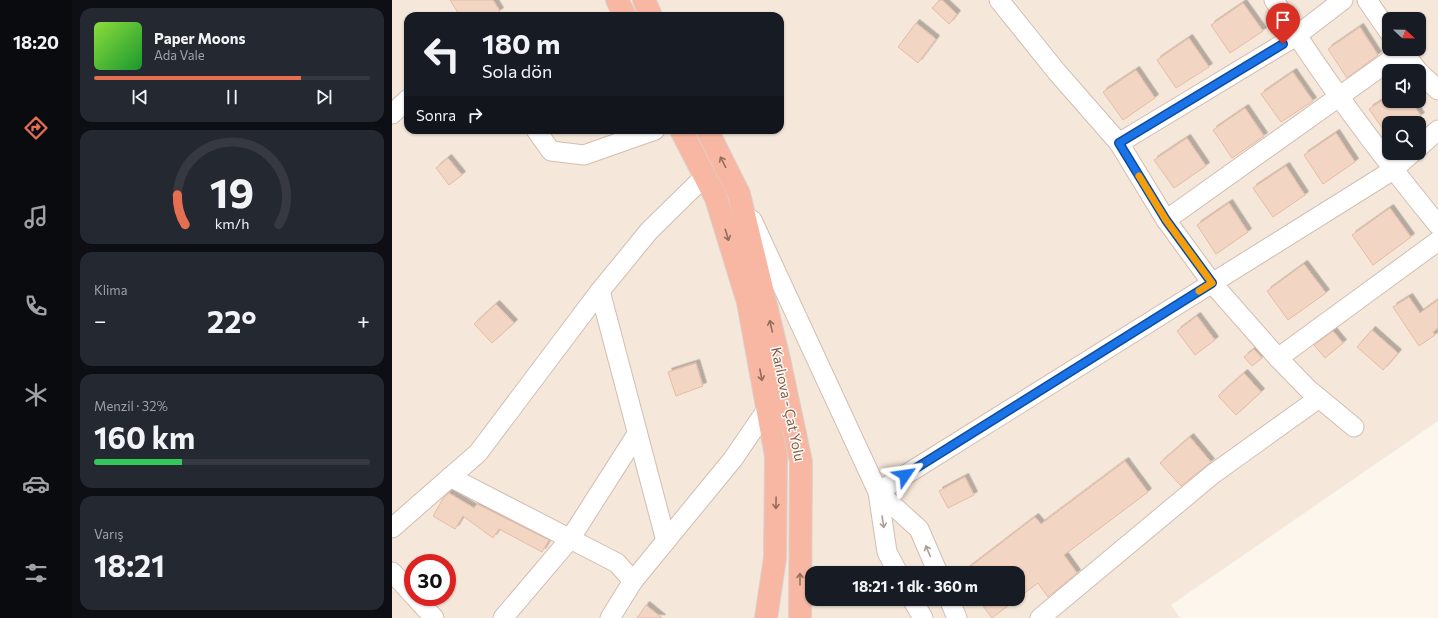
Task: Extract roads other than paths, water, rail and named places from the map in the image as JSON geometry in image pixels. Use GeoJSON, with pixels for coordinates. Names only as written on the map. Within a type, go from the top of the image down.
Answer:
{"type":"FeatureCollection","features":[{"type":"Feature","properties":{"kind":"highway"},"geometry":{"type":"LineString","coordinates":[[617,0],[623,12]]}},
{"type":"Feature","properties":{"kind":"highway"},"geometry":{"type":"LineString","coordinates":[[644,0],[649,12]]}},
{"type":"Feature","properties":{"kind":"highway","name":"Karlıova - Çat Yolu"},"geometry":{"type":"LineString","coordinates":[[683,134],[716,198],[748,302],[768,408],[776,456],[776,558],[766,618]]}},
{"type":"Feature","properties":{"kind":"highway","name":"Karlıova - Çat Yolu"},"geometry":{"type":"LineString","coordinates":[[709,134],[740,194],[779,359],[801,462],[800,618]]}},
{"type":"Feature","properties":{"kind":"street"},"geometry":{"type":"LineString","coordinates":[[999,0],[1056,71],[1119,143],[1166,220],[1212,283],[1278,358],[1308,389],[1354,427]]}},
{"type":"Feature","properties":{"kind":"street"},"geometry":{"type":"LineString","coordinates":[[1274,0],[1296,36],[1393,170],[1438,225]]}},
{"type":"Feature","properties":{"kind":"street"},"geometry":{"type":"LineString","coordinates":[[1119,143],[1296,36],[1343,0]]}},
{"type":"Feature","properties":{"kind":"street"},"geometry":{"type":"LineString","coordinates":[[1367,0],[1382,22]]}},
{"type":"Feature","properties":{"kind":"street"},"geometry":{"type":"LineString","coordinates":[[1166,220],[1340,97],[1394,56]]}},
{"type":"Feature","properties":{"kind":"street"},"geometry":{"type":"LineString","coordinates":[[1407,56],[1413,64]]}},
{"type":"Feature","properties":{"kind":"street"},"geometry":{"type":"LineString","coordinates":[[1426,79],[1438,90]]}},
{"type":"Feature","properties":{"kind":"street"},"geometry":{"type":"LineString","coordinates":[[392,114],[404,103]]}},
{"type":"Feature","properties":{"kind":"street"},"geometry":{"type":"LineString","coordinates":[[1426,141],[1438,130]]}},
{"type":"Feature","properties":{"kind":"street"},"geometry":{"type":"LineString","coordinates":[[539,134],[551,151],[584,156],[644,134]]}},
{"type":"Feature","properties":{"kind":"street"},"geometry":{"type":"LineString","coordinates":[[878,492],[1393,170],[1404,160]]}},
{"type":"Feature","properties":{"kind":"street"},"geometry":{"type":"LineString","coordinates":[[392,528],[478,453],[600,291],[649,231],[705,176]]}},
{"type":"Feature","properties":{"kind":"street"},"geometry":{"type":"LineString","coordinates":[[740,194],[878,492],[887,552],[894,566]]}},
{"type":"Feature","properties":{"kind":"street"},"geometry":{"type":"LineString","coordinates":[[1278,358],[1438,241]]}},
{"type":"Feature","properties":{"kind":"street"},"geometry":{"type":"LineString","coordinates":[[600,291],[666,541]]}},
{"type":"Feature","properties":{"kind":"street"},"geometry":{"type":"LineString","coordinates":[[1040,618],[1213,474],[1320,398]]}},
{"type":"Feature","properties":{"kind":"street"},"geometry":{"type":"LineString","coordinates":[[610,618],[633,581],[733,460],[768,408]]}},
{"type":"Feature","properties":{"kind":"street"},"geometry":{"type":"LineString","coordinates":[[503,618],[570,539],[637,434]]}},
{"type":"Feature","properties":{"kind":"street"},"geometry":{"type":"LineString","coordinates":[[450,477],[617,563],[633,581]]}},
{"type":"Feature","properties":{"kind":"street"},"geometry":{"type":"LineString","coordinates":[[878,492],[919,530],[935,566]]}},
{"type":"Feature","properties":{"kind":"street"},"geometry":{"type":"LineString","coordinates":[[392,572],[404,585]]}},
{"type":"Feature","properties":{"kind":"street"},"geometry":{"type":"LineString","coordinates":[[423,606],[434,618]]}},
{"type":"Feature","properties":{"kind":"street"},"geometry":{"type":"LineString","coordinates":[[916,606],[923,618]]}},
{"type":"Feature","properties":{"kind":"street"},"geometry":{"type":"LineString","coordinates":[[952,606],[957,618]]}}]}
